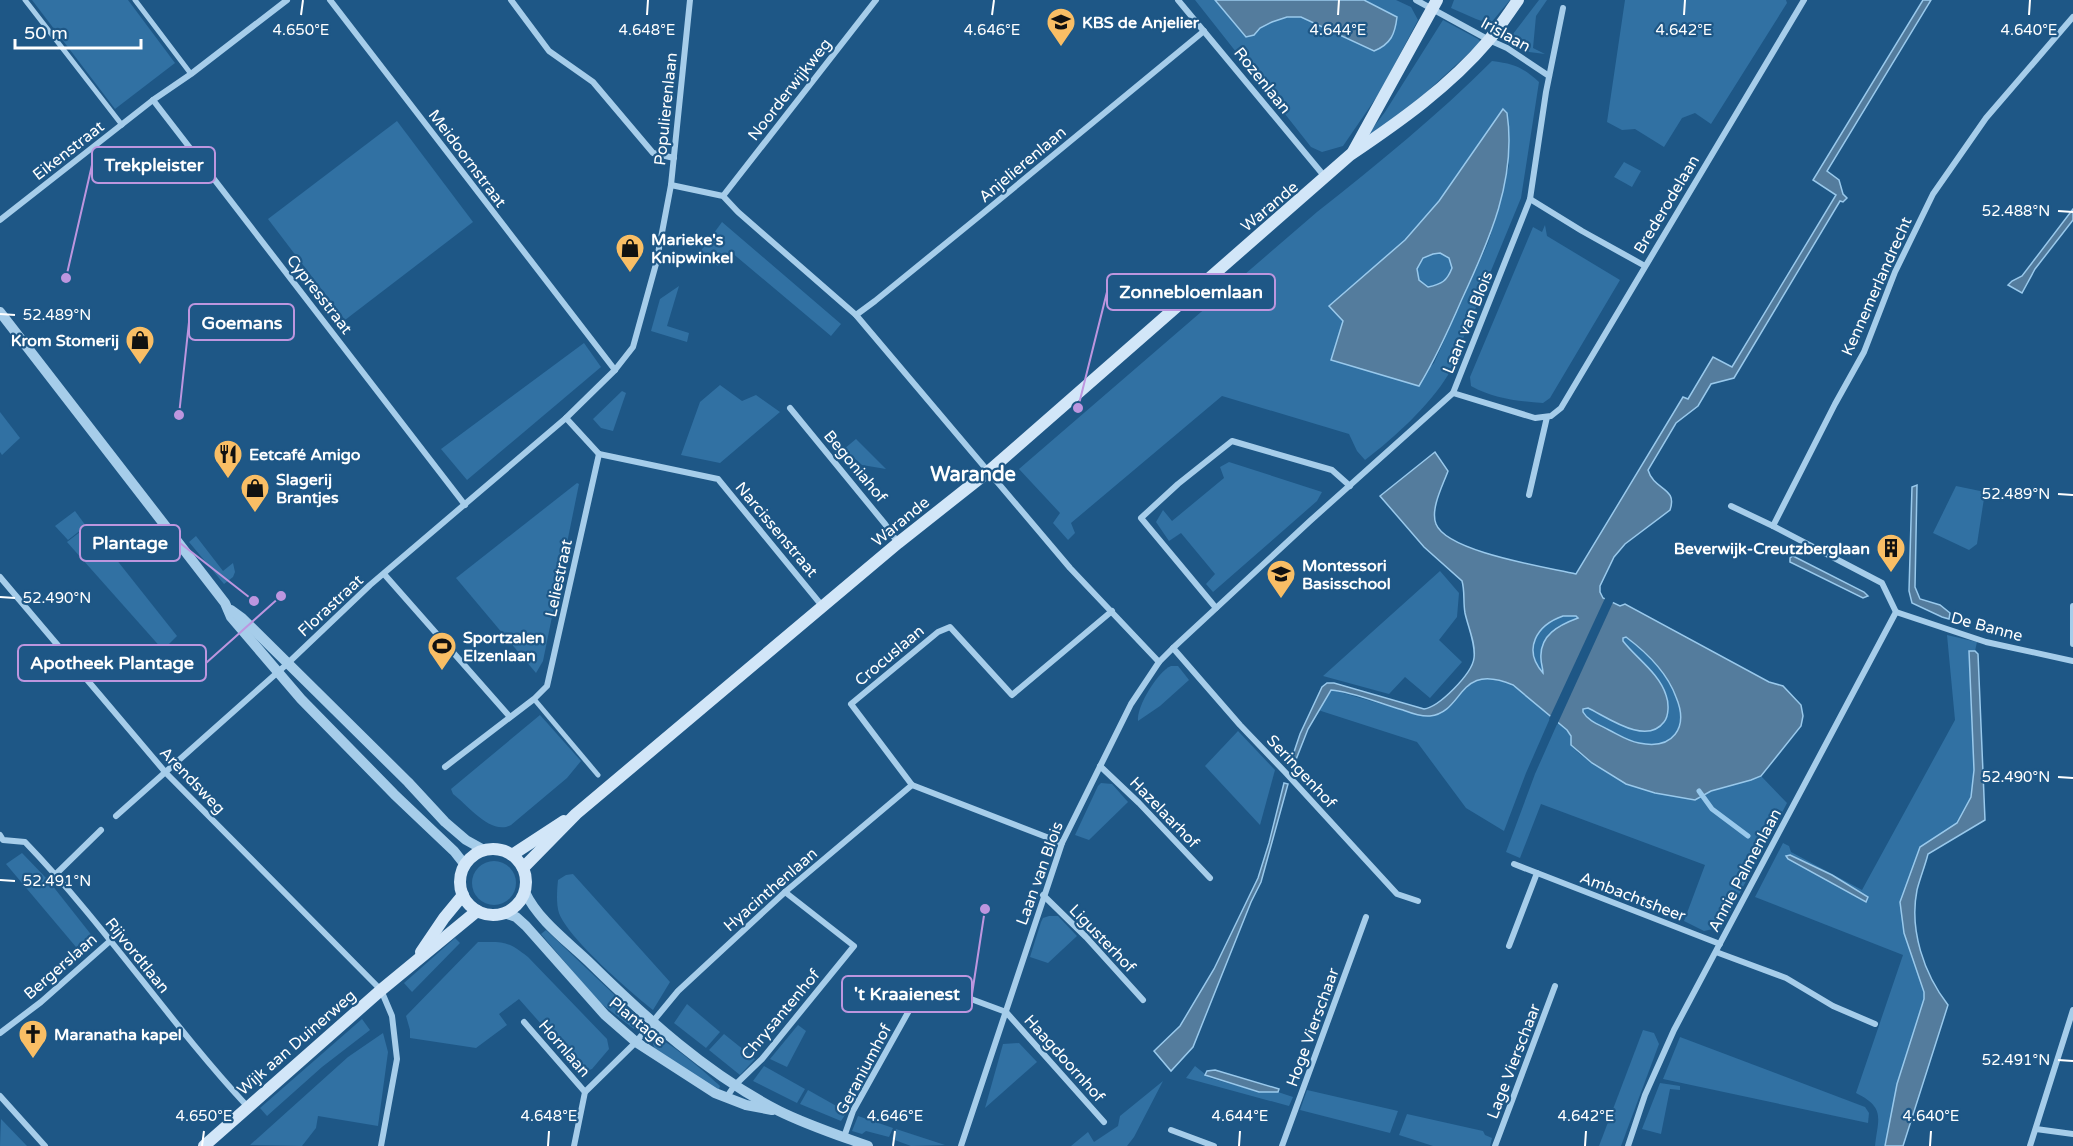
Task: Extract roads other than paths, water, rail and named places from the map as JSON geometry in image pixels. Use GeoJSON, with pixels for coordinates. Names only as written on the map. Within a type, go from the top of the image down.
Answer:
{"type":"FeatureCollection","features":[{"type":"Feature","properties":{"kind":"main road","name":"Warande"},"geometry":{"type":"LineString","coordinates":[[512,855],[576,814],[898,543],[989,471],[1326,179],[1350,155],[1393,126],[1437,89],[1489,40],[1518,0]]}},
{"type":"Feature","properties":{"kind":"main road","name":"Warande"},"geometry":{"type":"LineString","coordinates":[[1350,155],[1435,5]]}},
{"type":"Feature","properties":{"kind":"main road","name":"Warande"},"geometry":{"type":"LineString","coordinates":[[523,868],[576,814]]}},
{"type":"Feature","properties":{"kind":"main road"},"geometry":{"type":"LineString","coordinates":[[498,849],[512,855],[523,868],[526,876],[525,892],[513,908],[504,913],[495,915],[477,911],[468,903],[460,885],[465,865],[484,850],[498,849]]}},
{"type":"Feature","properties":{"kind":"main road","name":"Wijk aan Duinerweg"},"geometry":{"type":"LineString","coordinates":[[412,964],[463,895]]}},
{"type":"Feature","properties":{"kind":"main road","name":"Wijk aan Duinerweg"},"geometry":{"type":"LineString","coordinates":[[204,1146],[381,990],[477,911]]}},
{"type":"Feature","properties":{"kind":"street"},"geometry":{"type":"LineString","coordinates":[[26,0],[122,125]]}},
{"type":"Feature","properties":{"kind":"street"},"geometry":{"type":"LineString","coordinates":[[135,0],[191,74]]}},
{"type":"Feature","properties":{"kind":"street","name":"Eikenstraat"},"geometry":{"type":"LineString","coordinates":[[3,218],[153,100],[191,74],[287,0]]}},
{"type":"Feature","properties":{"kind":"street","name":"Meidoornstraat"},"geometry":{"type":"LineString","coordinates":[[330,0],[615,370]]}},
{"type":"Feature","properties":{"kind":"street"},"geometry":{"type":"LineString","coordinates":[[511,0],[549,51],[593,82],[653,153],[674,159]]}},
{"type":"Feature","properties":{"kind":"street","name":"Populierenlaan"},"geometry":{"type":"LineString","coordinates":[[671,185],[690,0]]}},
{"type":"Feature","properties":{"kind":"street","name":"Noorderwijkweg"},"geometry":{"type":"LineString","coordinates":[[723,196],[876,0]]}},
{"type":"Feature","properties":{"kind":"street","name":"Rozenlaan"},"geometry":{"type":"LineString","coordinates":[[1178,0],[1326,179]]}},
{"type":"Feature","properties":{"kind":"street","name":"Irislaan"},"geometry":{"type":"LineString","coordinates":[[1416,0],[1435,5],[1549,76]]}},
{"type":"Feature","properties":{"kind":"street","name":"Brederodelaan"},"geometry":{"type":"LineString","coordinates":[[1547,417],[1557,413],[1561,408],[1804,0]]}},
{"type":"Feature","properties":{"kind":"street","name":"Laan van Blois"},"geometry":{"type":"LineString","coordinates":[[961,1146],[1062,843],[1131,704],[1160,662],[1173,648],[1453,393],[1530,199],[1549,76],[1563,8]]}},
{"type":"Feature","properties":{"kind":"street","name":"Kennemerlandrecht"},"geometry":{"type":"LineString","coordinates":[[1773,526],[1834,404],[1864,352],[1895,272],[1933,194],[1986,118],[2073,17]]}},
{"type":"Feature","properties":{"kind":"street","name":"Anjelierenlaan"},"geometry":{"type":"LineString","coordinates":[[856,315],[1204,31]]}},
{"type":"Feature","properties":{"kind":"street","name":"Cypresstraat"},"geometry":{"type":"LineString","coordinates":[[153,100],[465,505]]}},
{"type":"Feature","properties":{"kind":"street"},"geometry":{"type":"LineString","coordinates":[[671,185],[723,196],[738,212],[856,315],[1070,568],[1160,662]]}},
{"type":"Feature","properties":{"kind":"street","name":"Florastraat"},"geometry":{"type":"LineString","coordinates":[[116,816],[384,574],[566,418],[615,370],[633,346],[656,264],[671,185]]}},
{"type":"Feature","properties":{"kind":"street"},"geometry":{"type":"LineString","coordinates":[[1530,199],[1645,266]]}},
{"type":"Feature","properties":{"kind":"street"},"geometry":{"type":"LineString","coordinates":[[0,209],[3,218]]}},
{"type":"Feature","properties":{"kind":"street"},"geometry":{"type":"LineString","coordinates":[[0,312],[228,608],[231,617],[309,706],[454,851],[465,865]]}},
{"type":"Feature","properties":{"kind":"street"},"geometry":{"type":"LineString","coordinates":[[1453,393],[1536,418],[1547,417],[1529,495]]}},
{"type":"Feature","properties":{"kind":"street","name":"Begoniahof"},"geometry":{"type":"LineString","coordinates":[[790,408],[898,543]]}},
{"type":"Feature","properties":{"kind":"street"},"geometry":{"type":"LineString","coordinates":[[566,418],[599,454]]}},
{"type":"Feature","properties":{"kind":"street"},"geometry":{"type":"LineString","coordinates":[[1216,608],[1141,518],[1178,484],[1232,441],[1332,470],[1350,486]]}},
{"type":"Feature","properties":{"kind":"street","name":"Narcissenstraat"},"geometry":{"type":"LineString","coordinates":[[599,454],[718,479],[823,607]]}},
{"type":"Feature","properties":{"kind":"street","name":"Leliestraat"},"geometry":{"type":"LineString","coordinates":[[446,767],[534,699],[547,686],[599,454]]}},
{"type":"Feature","properties":{"kind":"street"},"geometry":{"type":"LineString","coordinates":[[1731,506],[1882,583],[1896,612]]}},
{"type":"Feature","properties":{"kind":"street"},"geometry":{"type":"LineString","coordinates":[[384,574],[510,717]]}},
{"type":"Feature","properties":{"kind":"street","name":"Arendsweg"},"geometry":{"type":"LineString","coordinates":[[0,577],[165,773],[381,990]]}},
{"type":"Feature","properties":{"kind":"street"},"geometry":{"type":"LineString","coordinates":[[2073,606],[2073,644]]}},
{"type":"Feature","properties":{"kind":"street","name":"Crocuslaan"},"geometry":{"type":"LineString","coordinates":[[912,785],[851,704],[938,632],[950,627],[1012,695],[1112,611]]}},
{"type":"Feature","properties":{"kind":"street","name":"De Banne"},"geometry":{"type":"LineString","coordinates":[[1896,612],[1986,642],[2073,661]]}},
{"type":"Feature","properties":{"kind":"street","name":"Annie Palmenlaan"},"geometry":{"type":"LineString","coordinates":[[1628,1146],[1645,1095],[1674,1030],[1896,612]]}},
{"type":"Feature","properties":{"kind":"street","name":"Seringenhof"},"geometry":{"type":"LineString","coordinates":[[1173,648],[1240,725],[1396,894],[1418,901]]}},
{"type":"Feature","properties":{"kind":"street"},"geometry":{"type":"LineString","coordinates":[[279,670],[408,782],[445,822],[466,840],[484,850]]}},
{"type":"Feature","properties":{"kind":"street"},"geometry":{"type":"LineString","coordinates":[[534,699],[598,775]]}},
{"type":"Feature","properties":{"kind":"street","name":"Hazelaarhof"},"geometry":{"type":"LineString","coordinates":[[1100,766],[1139,803],[1210,878]]}},
{"type":"Feature","properties":{"kind":"street"},"geometry":{"type":"LineString","coordinates":[[912,785],[1062,843]]}},
{"type":"Feature","properties":{"kind":"street","name":"Hyacinthenlaan"},"geometry":{"type":"LineString","coordinates":[[653,1021],[678,991],[785,892],[912,785]]}},
{"type":"Feature","properties":{"kind":"street"},"geometry":{"type":"LineString","coordinates":[[56,874],[101,830]]}},
{"type":"Feature","properties":{"kind":"street","name":"Rijvordtlaan"},"geometry":{"type":"LineString","coordinates":[[1,840],[25,842],[56,874],[196,1048],[247,1106]]}},
{"type":"Feature","properties":{"kind":"street","name":"Ambachtsheer"},"geometry":{"type":"LineString","coordinates":[[1514,864],[1720,944]]}},
{"type":"Feature","properties":{"kind":"street"},"geometry":{"type":"LineString","coordinates":[[1509,946],[1537,873]]}},
{"type":"Feature","properties":{"kind":"street","name":"Plantage"},"geometry":{"type":"LineString","coordinates":[[525,892],[530,904],[545,920],[682,1048],[735,1085],[781,1112],[868,1146]]}},
{"type":"Feature","properties":{"kind":"street","name":"Chrysantenhof"},"geometry":{"type":"LineString","coordinates":[[726,1098],[735,1085],[762,1059],[854,946],[785,892]]}},
{"type":"Feature","properties":{"kind":"street","name":"Ligusterhof"},"geometry":{"type":"LineString","coordinates":[[1043,895],[1086,937],[1143,1000]]}},
{"type":"Feature","properties":{"kind":"street","name":"Plantage"},"geometry":{"type":"LineString","coordinates":[[504,913],[516,917],[526,926],[605,1016],[636,1042],[715,1093],[746,1105],[781,1112]]}},
{"type":"Feature","properties":{"kind":"street","name":"Hoge Vierschaar"},"geometry":{"type":"LineString","coordinates":[[1282,1146],[1366,917]]}},
{"type":"Feature","properties":{"kind":"street","name":"Bergerslaan"},"geometry":{"type":"LineString","coordinates":[[0,1034],[41,1002],[110,941]]}},
{"type":"Feature","properties":{"kind":"street"},"geometry":{"type":"LineString","coordinates":[[1716,952],[1786,978],[1833,1006],[1875,1024]]}},
{"type":"Feature","properties":{"kind":"street","name":"Geraniumhof"},"geometry":{"type":"LineString","coordinates":[[844,1137],[853,1111],[925,982],[1006,1012]]}},
{"type":"Feature","properties":{"kind":"street","name":"Lage Vierschaar"},"geometry":{"type":"LineString","coordinates":[[1496,1146],[1555,986]]}},
{"type":"Feature","properties":{"kind":"street"},"geometry":{"type":"LineString","coordinates":[[381,990],[392,1016],[397,1059],[381,1146]]}},
{"type":"Feature","properties":{"kind":"street"},"geometry":{"type":"LineString","coordinates":[[2030,1146],[2073,1010]]}},
{"type":"Feature","properties":{"kind":"street","name":"Haagdoornhof"},"geometry":{"type":"LineString","coordinates":[[1006,1012],[1104,1122]]}},
{"type":"Feature","properties":{"kind":"street","name":"Hornlaan"},"geometry":{"type":"LineString","coordinates":[[574,1146],[585,1092],[636,1042],[653,1021]]}},
{"type":"Feature","properties":{"kind":"street","name":"Hornlaan"},"geometry":{"type":"LineString","coordinates":[[524,1022],[585,1092]]}},
{"type":"Feature","properties":{"kind":"street"},"geometry":{"type":"LineString","coordinates":[[1,1098],[45,1146]]}},
{"type":"Feature","properties":{"kind":"street"},"geometry":{"type":"LineString","coordinates":[[2036,1128],[2073,1134]]}},
{"type":"Feature","properties":{"kind":"street"},"geometry":{"type":"LineString","coordinates":[[1171,1130],[1214,1146]]}},
{"type":"Feature","properties":{"kind":"waterway"},"geometry":{"type":"LineString","coordinates":[[1699,791],[1712,809],[1748,836]]}},
{"type":"Feature","properties":{"kind":"place","name":"KBS de Anjelier"},"geometry":{"type":"Point","coordinates":[1061,48]}},
{"type":"Feature","properties":{"kind":"place","name":"Marieke's Knipwinkel"},"geometry":{"type":"Point","coordinates":[630,274]}},
{"type":"Feature","properties":{"kind":"place","name":"Trekpleister"},"geometry":{"type":"Point","coordinates":[66,278]}},
{"type":"Feature","properties":{"kind":"place","name":"Krom Stomerij"},"geometry":{"type":"Point","coordinates":[140,366]}},
{"type":"Feature","properties":{"kind":"place","name":"Zonnebloemlaan"},"geometry":{"type":"Point","coordinates":[1078,408]}},
{"type":"Feature","properties":{"kind":"place","name":"Goemans"},"geometry":{"type":"Point","coordinates":[179,415]}},
{"type":"Feature","properties":{"kind":"place","name":"Eetcafé Amigo"},"geometry":{"type":"Point","coordinates":[228,480]}},
{"type":"Feature","properties":{"kind":"place","name":"Slagerij Brantjes"},"geometry":{"type":"Point","coordinates":[255,514]}},
{"type":"Feature","properties":{"kind":"place","name":"Beverwijk-Creutzberglaan"},"geometry":{"type":"Point","coordinates":[1891,574]}},
{"type":"Feature","properties":{"kind":"place","name":"Apotheek Plantage"},"geometry":{"type":"Point","coordinates":[281,596]}},
{"type":"Feature","properties":{"kind":"place","name":"Montessori Basisschool"},"geometry":{"type":"Point","coordinates":[1281,600]}},
{"type":"Feature","properties":{"kind":"place","name":"Plantage"},"geometry":{"type":"Point","coordinates":[254,601]}},
{"type":"Feature","properties":{"kind":"place","name":"Sportzalen Elzenlaan"},"geometry":{"type":"Point","coordinates":[442,672]}},
{"type":"Feature","properties":{"kind":"place","name":"'t Kraaienest"},"geometry":{"type":"Point","coordinates":[985,909]}},
{"type":"Feature","properties":{"kind":"place","name":"Maranatha kapel"},"geometry":{"type":"Point","coordinates":[33,1060]}},
{"type":"Feature","properties":{"kind":"district","name":"Warande"},"geometry":{"type":"Point","coordinates":[973,474]}}]}
